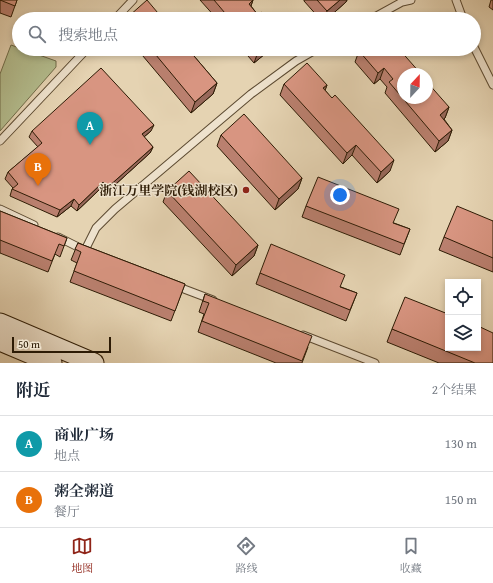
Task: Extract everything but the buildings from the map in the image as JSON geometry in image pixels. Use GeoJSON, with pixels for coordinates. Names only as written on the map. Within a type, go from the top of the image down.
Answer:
{"type":"FeatureCollection","features":[{"type":"Feature","properties":{"kind":"main road"},"geometry":{"type":"LineString","coordinates":[[0,324],[94,363]]}},
{"type":"Feature","properties":{"kind":"main road"},"geometry":{"type":"LineString","coordinates":[[0,341],[52,363]]}},
{"type":"Feature","properties":{"kind":"lane"},"geometry":{"type":"LineString","coordinates":[[122,12],[133,0]]}},
{"type":"Feature","properties":{"kind":"lane"},"geometry":{"type":"LineString","coordinates":[[384,12],[402,2],[410,0]]}},
{"type":"Feature","properties":{"kind":"lane"},"geometry":{"type":"LineString","coordinates":[[456,0],[460,12]]}},
{"type":"Feature","properties":{"kind":"lane"},"geometry":{"type":"LineString","coordinates":[[0,141],[80,56]]}},
{"type":"Feature","properties":{"kind":"lane"},"geometry":{"type":"LineString","coordinates":[[85,250],[96,228],[115,209],[251,94],[305,56]]}},
{"type":"Feature","properties":{"kind":"lane"},"geometry":{"type":"LineString","coordinates":[[478,56],[493,85]]}},
{"type":"Feature","properties":{"kind":"lane"},"geometry":{"type":"LineString","coordinates":[[0,208],[40,228]]}},
{"type":"Feature","properties":{"kind":"lane"},"geometry":{"type":"LineString","coordinates":[[53,235],[92,253]]}},
{"type":"Feature","properties":{"kind":"lane"},"geometry":{"type":"LineString","coordinates":[[167,282],[219,302]]}},
{"type":"Feature","properties":{"kind":"lane"},"geometry":{"type":"LineString","coordinates":[[293,331],[375,363]]}},
{"type":"Feature","properties":{"kind":"green space"},"geometry":{"type":"Polygon","coordinates":[[[11,45],[12,56],[42,56],[56,61],[56,67],[0,131],[0,74],[11,45]]]}},
{"type":"Feature","properties":{"kind":"place","name":"商业广场"},"geometry":{"type":"Point","coordinates":[90,145]}},
{"type":"Feature","properties":{"kind":"place","name":"粥全粥道"},"geometry":{"type":"Point","coordinates":[38,186]}},
{"type":"Feature","properties":{"kind":"place","name":"浙江万里学院(钱湖校区)"},"geometry":{"type":"Point","coordinates":[246,190]}}]}
